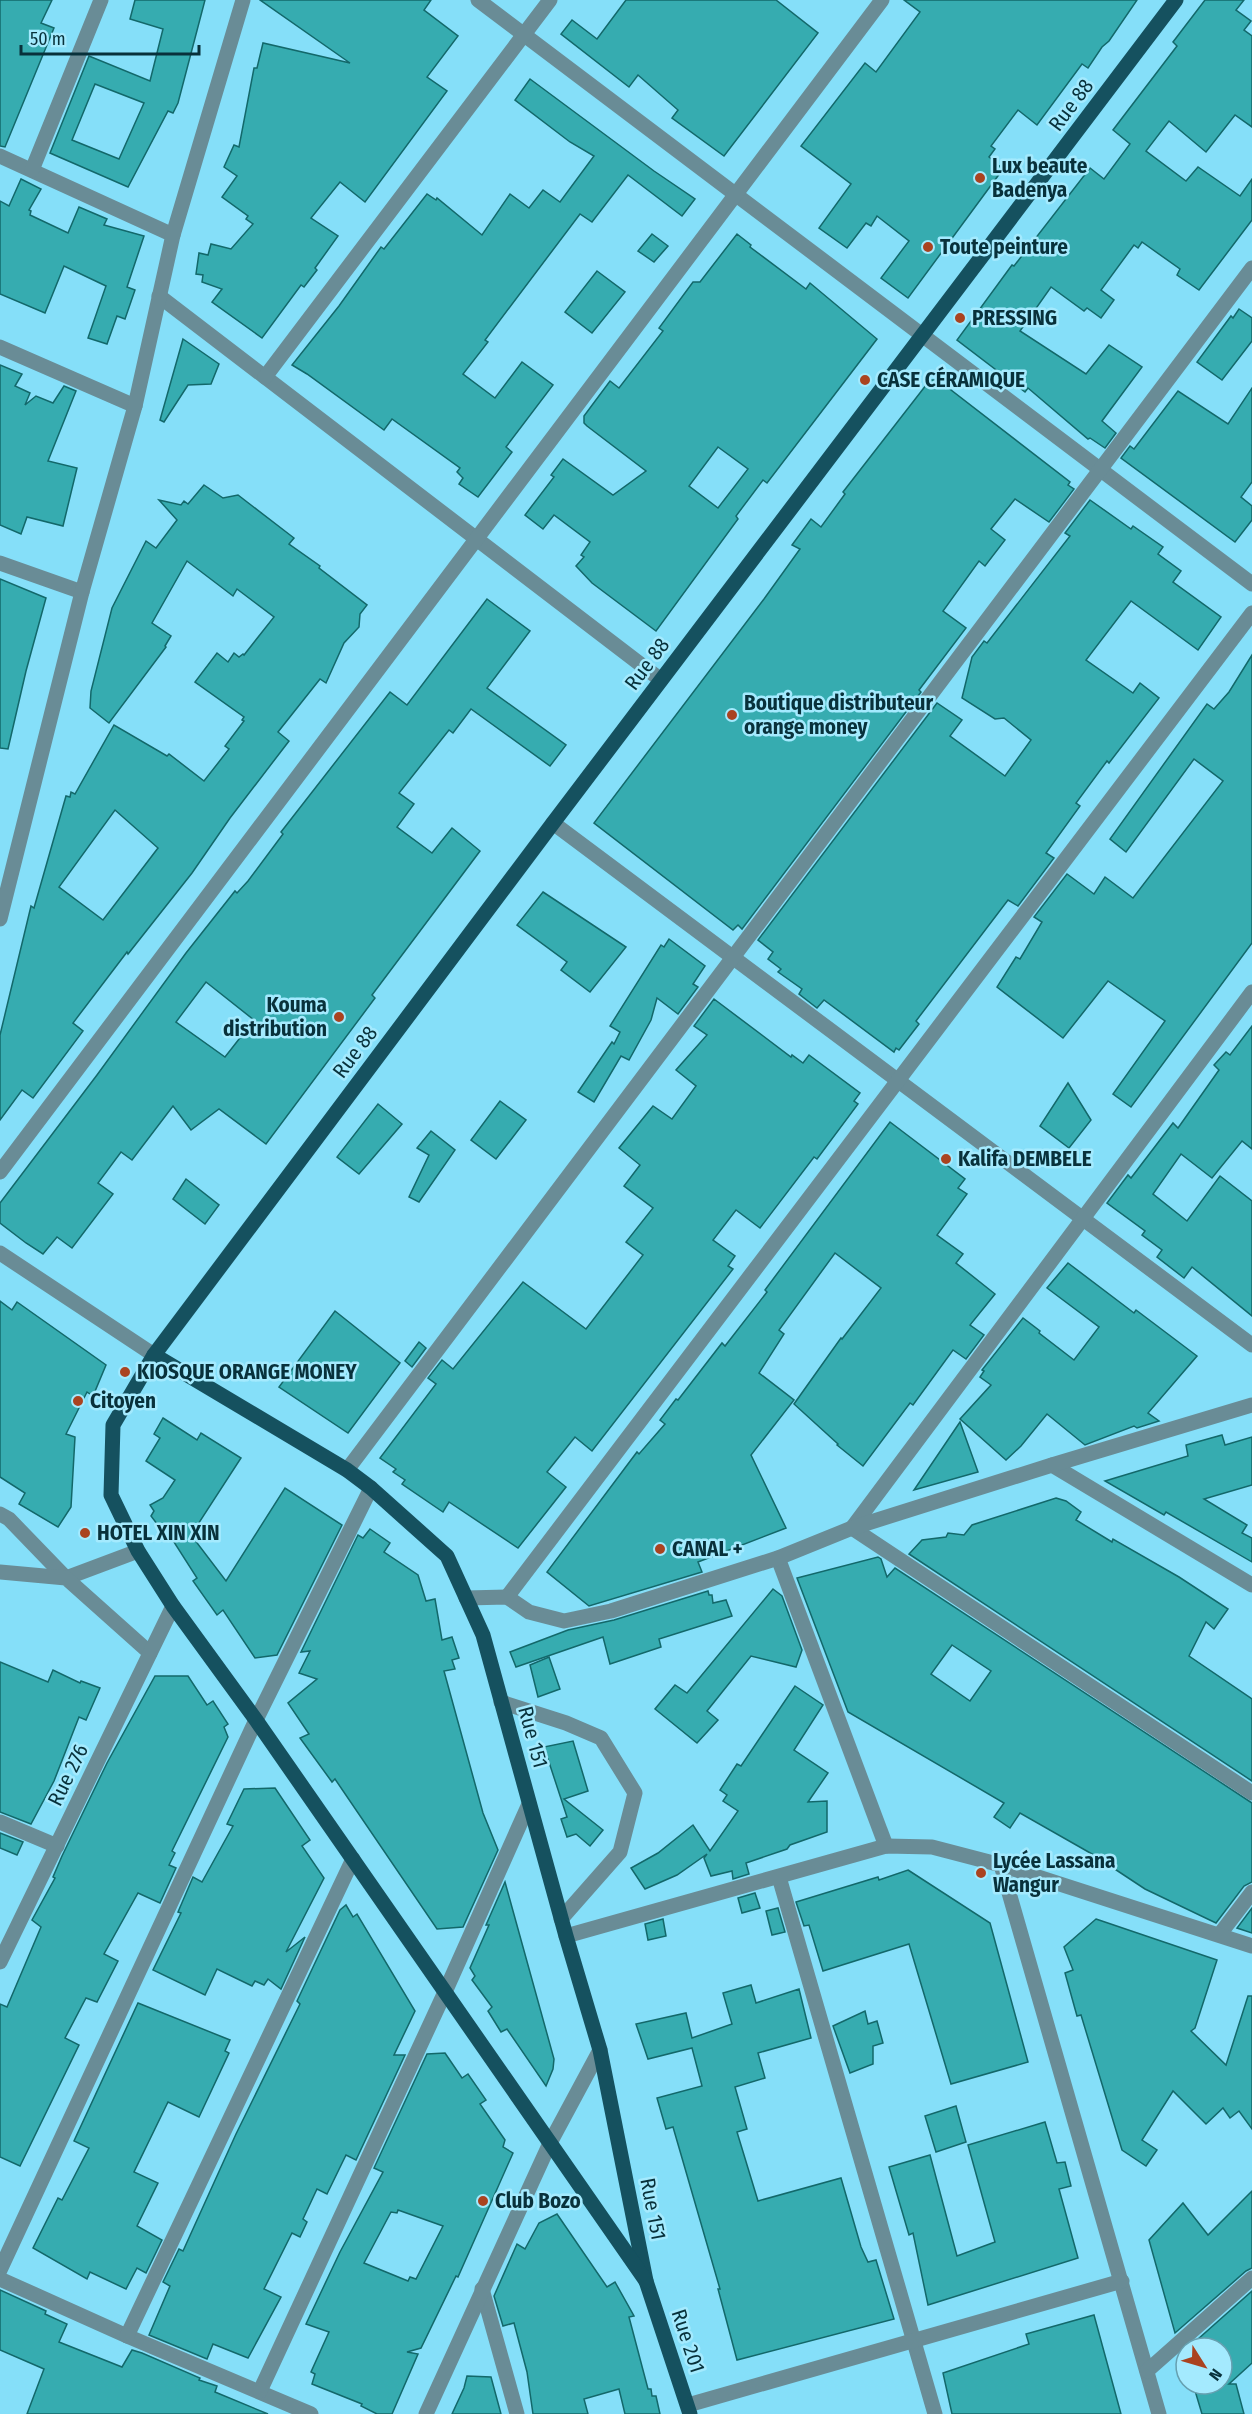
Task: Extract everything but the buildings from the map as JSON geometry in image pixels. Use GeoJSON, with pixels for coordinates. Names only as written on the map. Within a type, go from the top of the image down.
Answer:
{"type":"FeatureCollection","features":[{"type":"Feature","properties":{"kind":"main road","name":"Rue 88"},"geometry":{"type":"LineString","coordinates":[[646,2281],[256,1720],[173,1606],[138,1551],[111,1495],[113,1425],[154,1356],[553,823],[1176,0]]}},
{"type":"Feature","properties":{"kind":"main road","name":"Rue 151"},"geometry":{"type":"LineString","coordinates":[[154,1356],[347,1470],[371,1488],[447,1556],[483,1635],[561,1919],[600,2050],[646,2281]]}},
{"type":"Feature","properties":{"kind":"main road","name":"Rue 201"},"geometry":{"type":"LineString","coordinates":[[646,2281],[689,2410]]}},
{"type":"Feature","properties":{"kind":"street"},"geometry":{"type":"LineString","coordinates":[[32,170],[101,0]]}},
{"type":"Feature","properties":{"kind":"street"},"geometry":{"type":"LineString","coordinates":[[0,919],[82,592],[135,406],[173,235],[243,0]]}},
{"type":"Feature","properties":{"kind":"street"},"geometry":{"type":"LineString","coordinates":[[478,0],[1252,584]]}},
{"type":"Feature","properties":{"kind":"street"},"geometry":{"type":"LineString","coordinates":[[265,377],[550,0]]}},
{"type":"Feature","properties":{"kind":"street"},"geometry":{"type":"LineString","coordinates":[[0,1172],[882,0]]}},
{"type":"Feature","properties":{"kind":"street"},"geometry":{"type":"LineString","coordinates":[[0,156],[173,235]]}},
{"type":"Feature","properties":{"kind":"street"},"geometry":{"type":"LineString","coordinates":[[347,1470],[1252,267]]}},
{"type":"Feature","properties":{"kind":"street"},"geometry":{"type":"LineString","coordinates":[[159,296],[661,680]]}},
{"type":"Feature","properties":{"kind":"street"},"geometry":{"type":"LineString","coordinates":[[0,347],[135,406]]}},
{"type":"Feature","properties":{"kind":"street"},"geometry":{"type":"LineString","coordinates":[[0,563],[82,592]]}},
{"type":"Feature","properties":{"kind":"street"},"geometry":{"type":"LineString","coordinates":[[507,1597],[1252,613]]}},
{"type":"Feature","properties":{"kind":"street"},"geometry":{"type":"LineString","coordinates":[[553,823],[1252,1345]]}},
{"type":"Feature","properties":{"kind":"street"},"geometry":{"type":"LineString","coordinates":[[852,1528],[1252,992]]}},
{"type":"Feature","properties":{"kind":"street"},"geometry":{"type":"LineString","coordinates":[[0,1253],[154,1356]]}},
{"type":"Feature","properties":{"kind":"street"},"geometry":{"type":"LineString","coordinates":[[466,1598],[507,1597],[529,1612],[564,1621],[611,1611],[778,1558],[852,1528],[1252,1405]]}},
{"type":"Feature","properties":{"kind":"street"},"geometry":{"type":"LineString","coordinates":[[1052,1465],[1252,1585]]}},
{"type":"Feature","properties":{"kind":"street"},"geometry":{"type":"LineString","coordinates":[[0,2270],[256,1720],[371,1488]]}},
{"type":"Feature","properties":{"kind":"street"},"geometry":{"type":"LineString","coordinates":[[0,1514],[9,1519],[66,1578],[150,1653]]}},
{"type":"Feature","properties":{"kind":"street"},"geometry":{"type":"LineString","coordinates":[[852,1528],[1252,1793]]}},
{"type":"Feature","properties":{"kind":"street"},"geometry":{"type":"LineString","coordinates":[[0,1572],[66,1578],[138,1551]]}},
{"type":"Feature","properties":{"kind":"street"},"geometry":{"type":"LineString","coordinates":[[778,1558],[886,1846]]}},
{"type":"Feature","properties":{"kind":"street","name":"Rue 276"},"geometry":{"type":"LineString","coordinates":[[0,1962],[173,1606]]}},
{"type":"Feature","properties":{"kind":"street"},"geometry":{"type":"LineString","coordinates":[[501,1702],[566,1723],[602,1738],[635,1793],[620,1852],[561,1919]]}},
{"type":"Feature","properties":{"kind":"street"},"geometry":{"type":"LineString","coordinates":[[260,2391],[445,1992],[529,1804]]}},
{"type":"Feature","properties":{"kind":"street"},"geometry":{"type":"LineString","coordinates":[[0,1822],[57,1846]]}},
{"type":"Feature","properties":{"kind":"street"},"geometry":{"type":"LineString","coordinates":[[566,1936],[779,1878],[886,1846],[932,1847],[1001,1865],[1252,1946]]}},
{"type":"Feature","properties":{"kind":"street"},"geometry":{"type":"LineString","coordinates":[[127,2336],[353,1859]]}},
{"type":"Feature","properties":{"kind":"street"},"geometry":{"type":"LineString","coordinates":[[1001,1865],[1159,2414]]}},
{"type":"Feature","properties":{"kind":"street"},"geometry":{"type":"LineString","coordinates":[[779,1878],[935,2414]]}},
{"type":"Feature","properties":{"kind":"street"},"geometry":{"type":"LineString","coordinates":[[1220,1934],[1252,1892]]}},
{"type":"Feature","properties":{"kind":"street"},"geometry":{"type":"LineString","coordinates":[[426,2414],[550,2142],[600,2050]]}},
{"type":"Feature","properties":{"kind":"street"},"geometry":{"type":"LineString","coordinates":[[1147,2371],[1252,2278]]}},
{"type":"Feature","properties":{"kind":"street"},"geometry":{"type":"LineString","coordinates":[[0,2280],[311,2414]]}},
{"type":"Feature","properties":{"kind":"street"},"geometry":{"type":"LineString","coordinates":[[689,2410],[914,2340],[1122,2281]]}},
{"type":"Feature","properties":{"kind":"street"},"geometry":{"type":"LineString","coordinates":[[482,2289],[517,2414]]}},
{"type":"Feature","properties":{"kind":"place","name":"Lux beaute Badenya"},"geometry":{"type":"Point","coordinates":[980,178]}},
{"type":"Feature","properties":{"kind":"place","name":"Toute peinture"},"geometry":{"type":"Point","coordinates":[928,247]}},
{"type":"Feature","properties":{"kind":"place","name":"PRESSING"},"geometry":{"type":"Point","coordinates":[960,318]}},
{"type":"Feature","properties":{"kind":"place","name":"CASE CÉRAMIQUE"},"geometry":{"type":"Point","coordinates":[865,380]}},
{"type":"Feature","properties":{"kind":"place","name":"Boutique distributeur orange money"},"geometry":{"type":"Point","coordinates":[732,715]}},
{"type":"Feature","properties":{"kind":"place","name":"Kouma distribution"},"geometry":{"type":"Point","coordinates":[339,1017]}},
{"type":"Feature","properties":{"kind":"place","name":"Kalifa DEMBELE"},"geometry":{"type":"Point","coordinates":[946,1159]}},
{"type":"Feature","properties":{"kind":"place","name":"KIOSQUE ORANGE MONEY"},"geometry":{"type":"Point","coordinates":[125,1372]}},
{"type":"Feature","properties":{"kind":"place","name":"Citoyen"},"geometry":{"type":"Point","coordinates":[78,1401]}},
{"type":"Feature","properties":{"kind":"place","name":"HOTEL XIN XIN"},"geometry":{"type":"Point","coordinates":[85,1533]}},
{"type":"Feature","properties":{"kind":"place","name":"CANAL +"},"geometry":{"type":"Point","coordinates":[660,1549]}},
{"type":"Feature","properties":{"kind":"place","name":"Lycée Lassana Wangur"},"geometry":{"type":"Point","coordinates":[981,1873]}},
{"type":"Feature","properties":{"kind":"place","name":"Club Bozo"},"geometry":{"type":"Point","coordinates":[483,2201]}}]}
